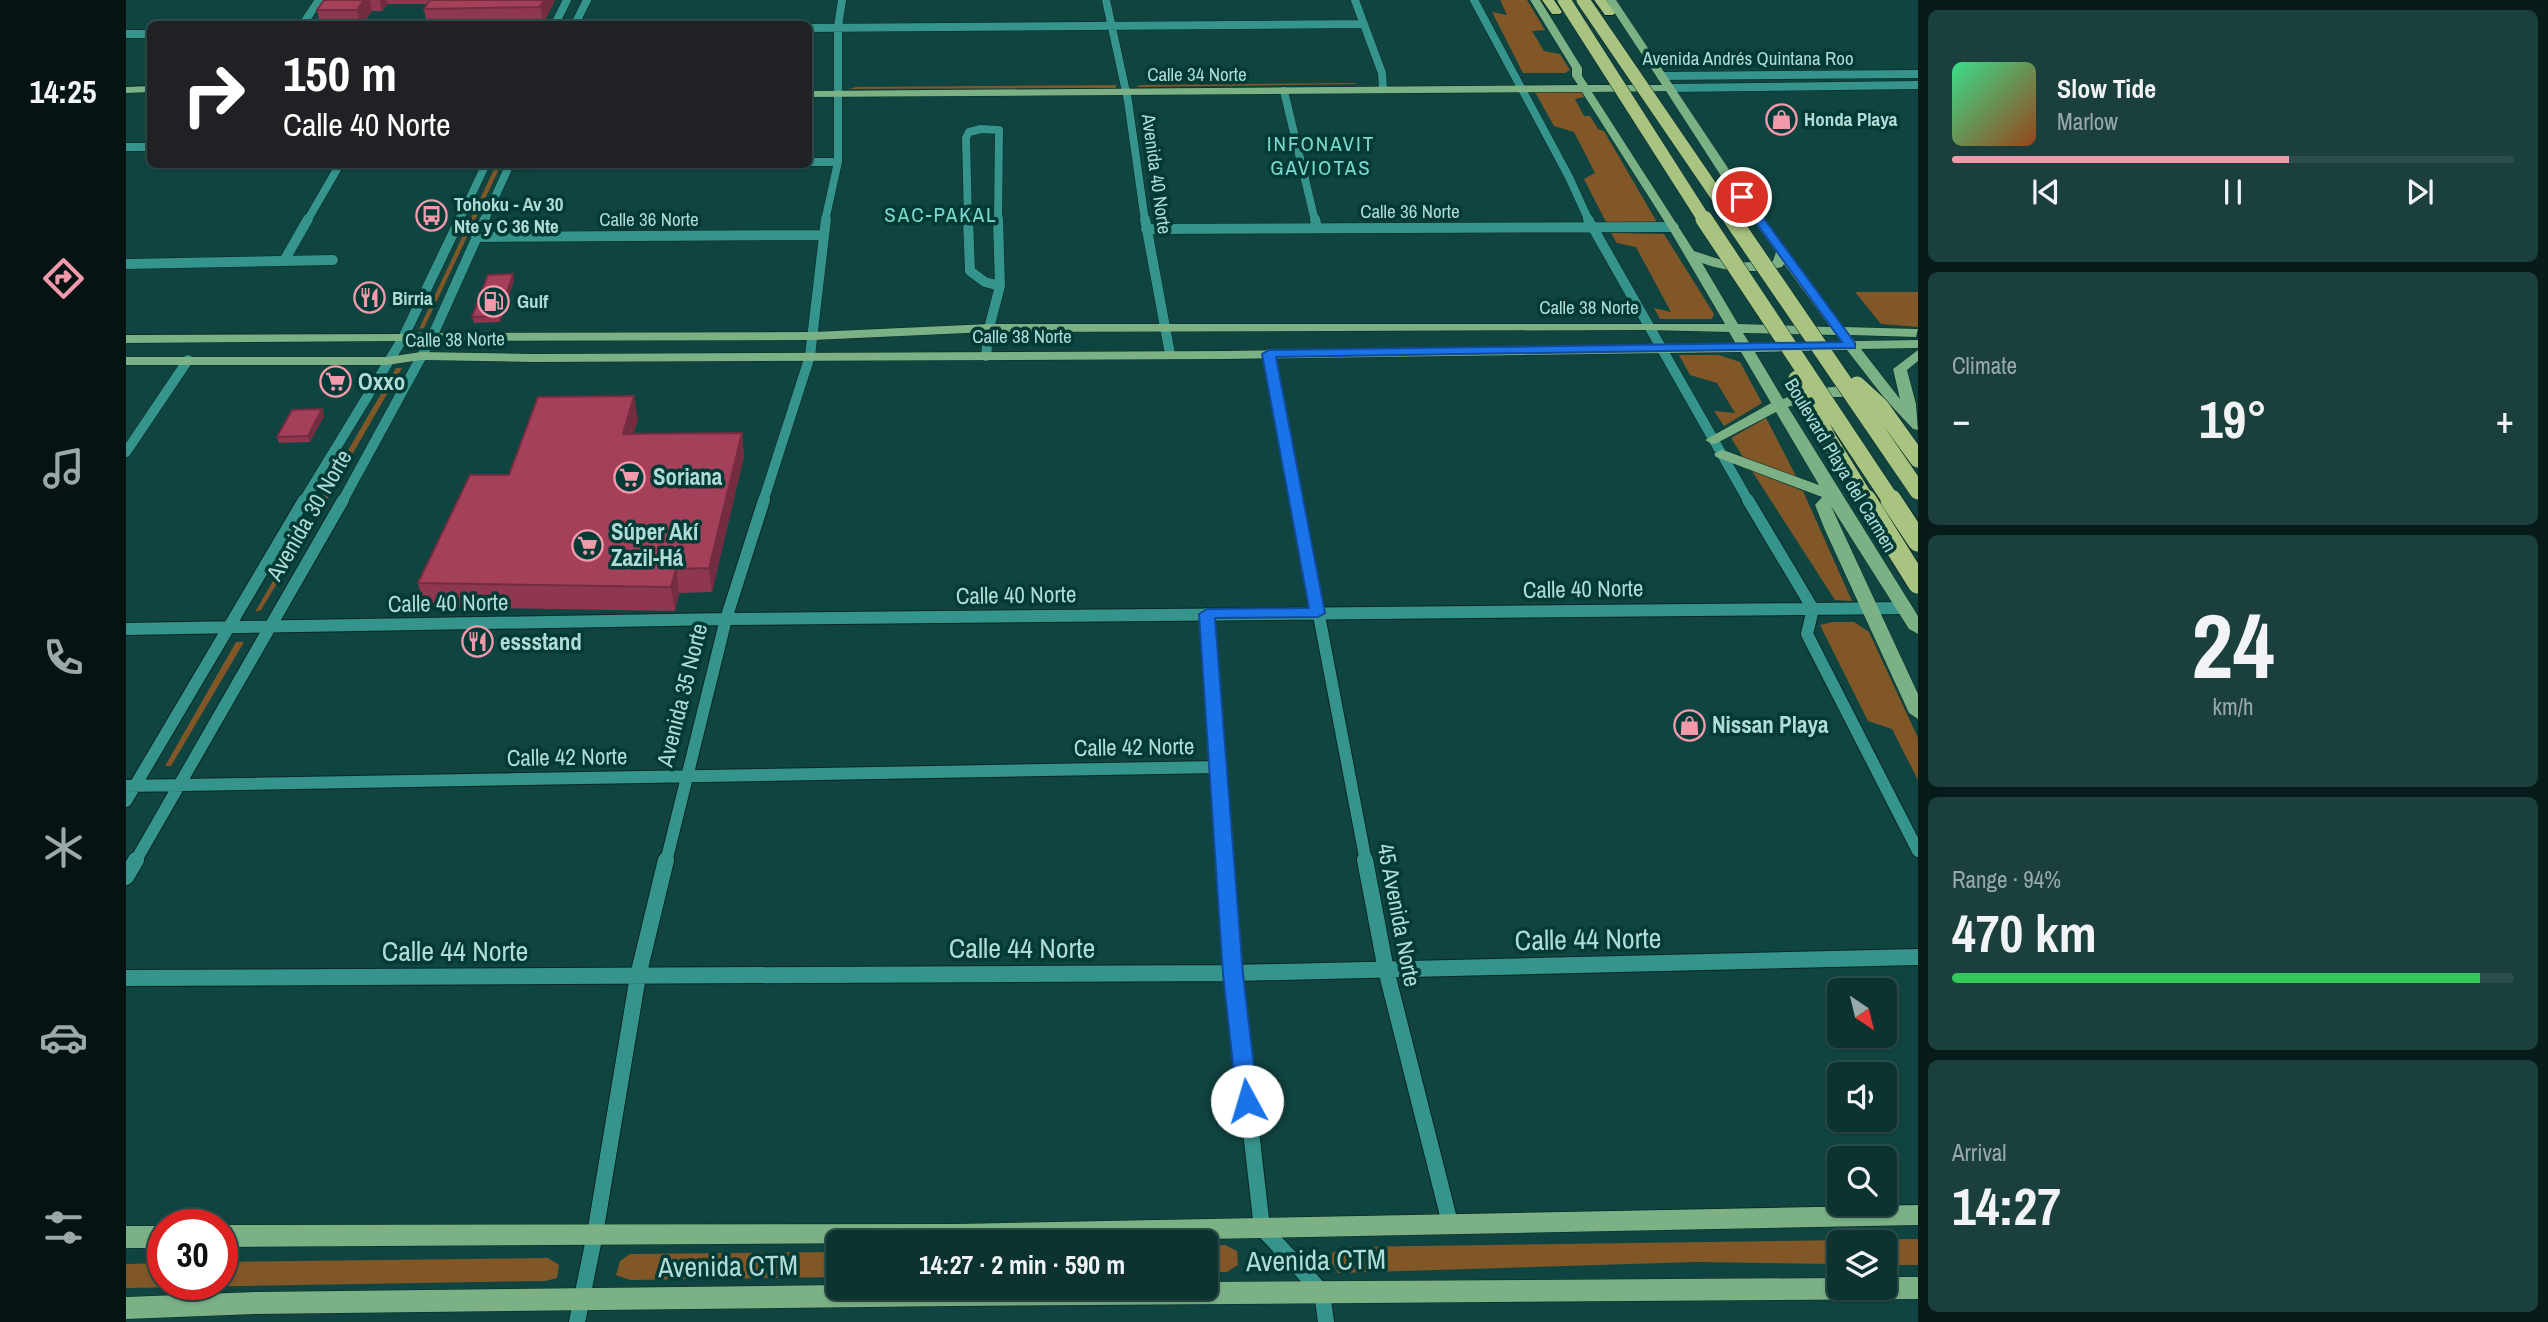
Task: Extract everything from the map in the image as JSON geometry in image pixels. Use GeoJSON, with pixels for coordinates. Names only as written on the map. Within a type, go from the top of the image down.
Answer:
{"type":"FeatureCollection","features":[{"type":"Feature","properties":{"kind":"highway"},"geometry":{"type":"LineString","coordinates":[[1548,0],[1560,6],[1918,541]]}},
{"type":"Feature","properties":{"kind":"highway"},"geometry":{"type":"LineString","coordinates":[[1583,0],[1918,491]]}},
{"type":"Feature","properties":{"kind":"highway"},"geometry":{"type":"LineString","coordinates":[[1600,0],[1610,7],[1678,119],[1683,143]]}},
{"type":"Feature","properties":{"kind":"highway"},"geometry":{"type":"LineString","coordinates":[[1828,357],[1880,407],[1918,459]]}},
{"type":"Feature","properties":{"kind":"highway"},"geometry":{"type":"LineString","coordinates":[[1796,360],[1796,376],[1814,415],[1918,583]]}},
{"type":"Feature","properties":{"kind":"main road","name":"Boulevard Playa del Carmen"},"geometry":{"type":"LineString","coordinates":[[1535,0],[1577,68],[1577,76],[1674,227],[1833,496],[1918,629]]}},
{"type":"Feature","properties":{"kind":"main road"},"geometry":{"type":"LineString","coordinates":[[1610,7],[1840,332],[1890,396],[1914,421]]}},
{"type":"Feature","properties":{"kind":"main road"},"geometry":{"type":"LineString","coordinates":[[1502,77],[1528,76]]}},
{"type":"Feature","properties":{"kind":"main road"},"geometry":{"type":"LineString","coordinates":[[1564,76],[1577,76]]}},
{"type":"Feature","properties":{"kind":"main road","name":"Avenida Andrés Quintana Roo"},"geometry":{"type":"LineString","coordinates":[[1577,76],[1661,76]]}},
{"type":"Feature","properties":{"kind":"main road","name":"Calle 34 Norte"},"geometry":{"type":"LineString","coordinates":[[1125,87],[1284,91],[1489,77]]}},
{"type":"Feature","properties":{"kind":"main road","name":"Calle 34 Norte"},"geometry":{"type":"LineString","coordinates":[[812,85],[837,88],[1382,84],[1585,88]]}},
{"type":"Feature","properties":{"kind":"main road","name":"Calle 34 Norte"},"geometry":{"type":"LineString","coordinates":[[812,93],[837,88]]}},
{"type":"Feature","properties":{"kind":"main road","name":"Avenida Andrés Quintana Roo"},"geometry":{"type":"LineString","coordinates":[[1585,88],[1669,88]]}},
{"type":"Feature","properties":{"kind":"main road"},"geometry":{"type":"LineString","coordinates":[[126,90],[147,89]]}},
{"type":"Feature","properties":{"kind":"main road"},"geometry":{"type":"LineString","coordinates":[[126,100],[147,100]]}},
{"type":"Feature","properties":{"kind":"main road"},"geometry":{"type":"LineString","coordinates":[[1687,252],[1729,268],[1752,270],[1778,264],[1783,251]]}},
{"type":"Feature","properties":{"kind":"main road","name":"Calle 38 Norte"},"geometry":{"type":"LineString","coordinates":[[432,337],[813,336],[989,328],[1165,327],[1648,326],[1918,333]]}},
{"type":"Feature","properties":{"kind":"main road","name":"Calle 38 Norte"},"geometry":{"type":"LineString","coordinates":[[126,339],[403,338]]}},
{"type":"Feature","properties":{"kind":"main road","name":"Calle 38 Norte"},"geometry":{"type":"LineString","coordinates":[[126,361],[387,361],[421,356],[1269,354],[1747,349],[1918,344]]}},
{"type":"Feature","properties":{"kind":"main road"},"geometry":{"type":"LineString","coordinates":[[1914,421],[1911,402],[1900,381],[1900,369],[1918,354]]}},
{"type":"Feature","properties":{"kind":"main road"},"geometry":{"type":"LineString","coordinates":[[1717,447],[1778,403],[1844,390],[1879,395],[1914,421]]}},
{"type":"Feature","properties":{"kind":"main road"},"geometry":{"type":"LineString","coordinates":[[1717,447],[1833,496],[1824,505],[1918,713]]}},
{"type":"Feature","properties":{"kind":"main road","name":"Avenida CTM"},"geometry":{"type":"LineString","coordinates":[[238,1236],[955,1234],[1918,1215]]}},
{"type":"Feature","properties":{"kind":"main road"},"geometry":{"type":"LineString","coordinates":[[126,1237],[147,1237]]}},
{"type":"Feature","properties":{"kind":"main road","name":"Avenida CTM"},"geometry":{"type":"LineString","coordinates":[[126,1308],[255,1303],[580,1310],[1322,1292],[1918,1288]]}},
{"type":"Feature","properties":{"kind":"street"},"geometry":{"type":"LineString","coordinates":[[305,21],[319,0]]}},
{"type":"Feature","properties":{"kind":"street"},"geometry":{"type":"LineString","coordinates":[[556,21],[567,0]]}},
{"type":"Feature","properties":{"kind":"street"},"geometry":{"type":"LineString","coordinates":[[576,21],[587,0]]}},
{"type":"Feature","properties":{"kind":"street"},"geometry":{"type":"LineString","coordinates":[[837,88],[838,27],[842,0]]}},
{"type":"Feature","properties":{"kind":"street","name":"Avenida 40 Norte"},"geometry":{"type":"LineString","coordinates":[[1106,0],[1125,87],[1146,229],[1170,354]]}},
{"type":"Feature","properties":{"kind":"street"},"geometry":{"type":"LineString","coordinates":[[1355,0],[1382,84]]}},
{"type":"Feature","properties":{"kind":"street"},"geometry":{"type":"LineString","coordinates":[[1475,0],[1592,228],[1813,610],[1807,634],[1918,850]]}},
{"type":"Feature","properties":{"kind":"street"},"geometry":{"type":"LineString","coordinates":[[812,28],[1362,24]]}},
{"type":"Feature","properties":{"kind":"street"},"geometry":{"type":"LineString","coordinates":[[126,34],[147,34]]}},
{"type":"Feature","properties":{"kind":"street","name":"Avenida Andrés Quintana Roo"},"geometry":{"type":"LineString","coordinates":[[1661,76],[1918,74]]}},
{"type":"Feature","properties":{"kind":"street","name":"Avenida Andrés Quintana Roo"},"geometry":{"type":"LineString","coordinates":[[1669,88],[1918,85]]}},
{"type":"Feature","properties":{"kind":"street","name":"Avenida 35 Norte"},"geometry":{"type":"LineString","coordinates":[[580,1310],[638,976],[726,619],[810,356],[822,235],[838,162],[837,88]]}},
{"type":"Feature","properties":{"kind":"street"},"geometry":{"type":"LineString","coordinates":[[1284,91],[1317,228]]}},
{"type":"Feature","properties":{"kind":"street"},"geometry":{"type":"LineString","coordinates":[[986,356],[989,328],[1000,286],[998,169],[1001,131],[975,130],[966,138],[970,271],[985,282],[1000,286]]}},
{"type":"Feature","properties":{"kind":"street"},"geometry":{"type":"LineString","coordinates":[[126,147],[147,147]]}},
{"type":"Feature","properties":{"kind":"street"},"geometry":{"type":"LineString","coordinates":[[812,162],[838,162]]}},
{"type":"Feature","properties":{"kind":"street"},"geometry":{"type":"LineString","coordinates":[[284,261],[338,168]]}},
{"type":"Feature","properties":{"kind":"street","name":"Avenida 30 Norte"},"geometry":{"type":"LineString","coordinates":[[126,801],[130,786],[403,338],[484,168]]}},
{"type":"Feature","properties":{"kind":"street","name":"Avenida 30 Norte"},"geometry":{"type":"LineString","coordinates":[[126,877],[271,628],[432,337],[508,168]]}},
{"type":"Feature","properties":{"kind":"street","name":"Calle 36 Norte"},"geometry":{"type":"LineString","coordinates":[[1146,229],[1674,227]]}},
{"type":"Feature","properties":{"kind":"street","name":"Calle 36 Norte"},"geometry":{"type":"LineString","coordinates":[[476,237],[822,235]]}},
{"type":"Feature","properties":{"kind":"street"},"geometry":{"type":"LineString","coordinates":[[126,264],[333,260]]}},
{"type":"Feature","properties":{"kind":"street","name":"Calle 38 Norte"},"geometry":{"type":"LineString","coordinates":[[403,338],[432,337]]}},
{"type":"Feature","properties":{"kind":"street"},"geometry":{"type":"LineString","coordinates":[[1269,354],[1318,613]]}},
{"type":"Feature","properties":{"kind":"street"},"geometry":{"type":"LineString","coordinates":[[126,452],[188,360]]}},
{"type":"Feature","properties":{"kind":"street","name":"Calle 40 Norte"},"geometry":{"type":"LineString","coordinates":[[126,629],[726,619],[1906,608]]}},
{"type":"Feature","properties":{"kind":"street","name":"45 Avenida Norte"},"geometry":{"type":"LineString","coordinates":[[1318,613],[1386,970],[1450,1223]]}},
{"type":"Feature","properties":{"kind":"street"},"geometry":{"type":"LineString","coordinates":[[1207,614],[1233,974],[1262,1228],[1322,1292],[1326,1322]]}},
{"type":"Feature","properties":{"kind":"street","name":"Calle 42 Norte"},"geometry":{"type":"LineString","coordinates":[[130,786],[179,783],[1219,767]]}},
{"type":"Feature","properties":{"kind":"street","name":"Calle 44 Norte"},"geometry":{"type":"LineString","coordinates":[[126,978],[1233,974],[1918,957]]}},
{"type":"Feature","properties":{"kind":"shaded area"},"geometry":{"type":"Polygon","coordinates":[[[1500,0],[1527,0],[1545,30],[1532,31],[1544,51],[1560,54],[1570,70],[1565,73],[1523,73],[1492,12],[1507,15],[1500,0]]]}},
{"type":"Feature","properties":{"kind":"shaded area"},"geometry":{"type":"Polygon","coordinates":[[[1357,84],[1136,87],[1141,85],[1357,84]]]}},
{"type":"Feature","properties":{"kind":"shaded area"},"geometry":{"type":"Polygon","coordinates":[[[1116,85],[1116,88],[849,89],[856,87],[1116,85]]]}},
{"type":"Feature","properties":{"kind":"shaded area"},"geometry":{"type":"Polygon","coordinates":[[[1581,91],[1584,97],[1575,99],[1584,116],[1590,116],[1598,129],[1604,131],[1658,224],[1606,222],[1584,179],[1595,173],[1574,132],[1554,126],[1535,92],[1581,91]]]}},
{"type":"Feature","properties":{"kind":"shaded area"},"geometry":{"type":"Polygon","coordinates":[[[495,168],[500,168],[424,328],[419,329],[495,168]]]}},
{"type":"Feature","properties":{"kind":"shaded area"},"geometry":{"type":"Polygon","coordinates":[[[1611,233],[1664,234],[1714,314],[1712,319],[1660,319],[1654,308],[1671,312],[1636,247],[1617,243],[1611,233]]]}},
{"type":"Feature","properties":{"kind":"shaded area"},"geometry":{"type":"Polygon","coordinates":[[[1855,292],[1918,292],[1918,327],[1881,324],[1855,292]]]}},
{"type":"Feature","properties":{"kind":"shaded area"},"geometry":{"type":"Polygon","coordinates":[[[1679,355],[1719,355],[1740,362],[1762,403],[1724,426],[1714,411],[1735,413],[1717,383],[1690,375],[1679,355]]]}},
{"type":"Feature","properties":{"kind":"shaded area"},"geometry":{"type":"Polygon","coordinates":[[[396,368],[402,368],[342,472],[338,474],[336,471],[396,368]]]}},
{"type":"Feature","properties":{"kind":"shaded area"},"geometry":{"type":"Polygon","coordinates":[[[1766,418],[1797,478],[1743,457],[1731,438],[1766,418]]]}},
{"type":"Feature","properties":{"kind":"shaded area"},"geometry":{"type":"Polygon","coordinates":[[[1752,471],[1803,491],[1852,601],[1835,600],[1752,471]]]}},
{"type":"Feature","properties":{"kind":"shaded area"},"geometry":{"type":"Polygon","coordinates":[[[326,490],[333,490],[261,610],[255,612],[326,490]]]}},
{"type":"Feature","properties":{"kind":"shaded area"},"geometry":{"type":"Polygon","coordinates":[[[1854,622],[1869,632],[1918,738],[1918,780],[1892,729],[1868,721],[1820,625],[1854,622]]]}},
{"type":"Feature","properties":{"kind":"shaded area"},"geometry":{"type":"Polygon","coordinates":[[[236,642],[244,642],[171,766],[165,766],[236,642]]]}},
{"type":"Feature","properties":{"kind":"shaded area"},"geometry":{"type":"Polygon","coordinates":[[[1897,1239],[1918,1239],[1918,1265],[1897,1265],[1897,1239]]]}},
{"type":"Feature","properties":{"kind":"shaded area"},"geometry":{"type":"Polygon","coordinates":[[[1827,1240],[1827,1264],[1696,1262],[1338,1273],[1332,1263],[1332,1253],[1345,1247],[1827,1240]]]}},
{"type":"Feature","properties":{"kind":"shaded area"},"geometry":{"type":"Polygon","coordinates":[[[1218,1245],[1225,1245],[1237,1251],[1238,1265],[1227,1272],[1218,1272],[1218,1245]]]}},
{"type":"Feature","properties":{"kind":"shaded area"},"geometry":{"type":"Polygon","coordinates":[[[826,1252],[826,1277],[630,1280],[616,1275],[620,1261],[630,1254],[826,1252]]]}},
{"type":"Feature","properties":{"kind":"shaded area"},"geometry":{"type":"Polygon","coordinates":[[[548,1258],[559,1265],[557,1278],[545,1281],[238,1286],[238,1262],[548,1258]]]}},
{"type":"Feature","properties":{"kind":"shaded area"},"geometry":{"type":"Polygon","coordinates":[[[147,1263],[147,1288],[126,1288],[126,1264],[147,1263]]]}},
{"type":"Feature","properties":{"kind":"building"},"geometry":{"type":"Polygon","coordinates":[[[324,0],[364,0],[357,10],[317,10],[324,0]]]}},
{"type":"Feature","properties":{"kind":"building"},"geometry":{"type":"Polygon","coordinates":[[[430,0],[544,0],[540,7],[424,9],[430,0]]]}},
{"type":"Feature","properties":{"kind":"building","name":"Gulf"},"geometry":{"type":"Polygon","coordinates":[[[513,274],[499,316],[472,317],[488,275],[513,274]]]}},
{"type":"Feature","properties":{"kind":"building"},"geometry":{"type":"Polygon","coordinates":[[[634,396],[623,434],[742,433],[709,568],[676,569],[671,587],[418,583],[470,475],[509,475],[538,397],[634,396]]]}},
{"type":"Feature","properties":{"kind":"building","name":"Oxxo"},"geometry":{"type":"Polygon","coordinates":[[[322,409],[308,436],[277,437],[292,410],[322,409]]]}},
{"type":"Feature","properties":{"kind":"place","name":"Honda Playa"},"geometry":{"type":"Point","coordinates":[1781,119]}},
{"type":"Feature","properties":{"kind":"place","name":"Tohoku - Av 30 Nte y C 36 Nte"},"geometry":{"type":"Point","coordinates":[431,215]}},
{"type":"Feature","properties":{"kind":"place","name":"Birria"},"geometry":{"type":"Point","coordinates":[369,298]}},
{"type":"Feature","properties":{"kind":"place","name":"Gulf"},"geometry":{"type":"Point","coordinates":[494,301]}},
{"type":"Feature","properties":{"kind":"place","name":"Oxxo"},"geometry":{"type":"Point","coordinates":[335,382]}},
{"type":"Feature","properties":{"kind":"place","name":"Soriana"},"geometry":{"type":"Point","coordinates":[630,477]}},
{"type":"Feature","properties":{"kind":"place","name":"Súper Akí Zazil-Há"},"geometry":{"type":"Point","coordinates":[588,545]}},
{"type":"Feature","properties":{"kind":"place","name":"essstand"},"geometry":{"type":"Point","coordinates":[477,642]}},
{"type":"Feature","properties":{"kind":"place","name":"Nissan Playa"},"geometry":{"type":"Point","coordinates":[1689,725]}},
{"type":"Feature","properties":{"kind":"district","name":"INFONAVIT GAVIOTAS"},"geometry":{"type":"Point","coordinates":[1321,156]}},
{"type":"Feature","properties":{"kind":"district","name":"SAC-PAKAL"},"geometry":{"type":"Point","coordinates":[941,215]}},
{"type":"Feature","properties":{"kind":"route"},"geometry":{"type":"LineString","coordinates":[[1247,1101],[1233,974],[1207,614],[1318,613],[1269,354],[1851,346],[1742,197]]}}]}
